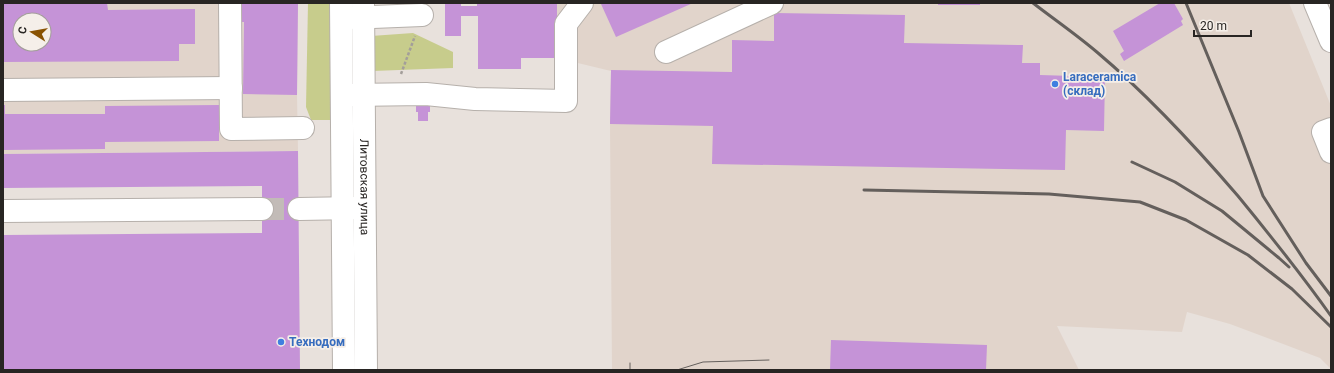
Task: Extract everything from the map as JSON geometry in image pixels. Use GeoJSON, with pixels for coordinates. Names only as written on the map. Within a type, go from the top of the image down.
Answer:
{"type":"FeatureCollection","features":[{"type":"Feature","properties":{"kind":"street"},"geometry":{"type":"LineString","coordinates":[[230,3],[231,129],[304,128]]}},
{"type":"Feature","properties":{"kind":"street"},"geometry":{"type":"LineString","coordinates":[[342,95],[426,94],[475,99],[566,101],[566,24],[582,3]]}},
{"type":"Feature","properties":{"kind":"street"},"geometry":{"type":"LineString","coordinates":[[666,52],[772,3]]}},
{"type":"Feature","properties":{"kind":"street"},"geometry":{"type":"LineString","coordinates":[[1315,3],[1331,41]]}},
{"type":"Feature","properties":{"kind":"street"},"geometry":{"type":"LineString","coordinates":[[341,10],[363,10],[422,15]]}},
{"type":"Feature","properties":{"kind":"street","name":"Литовская улица"},"geometry":{"type":"LineString","coordinates":[[341,10],[344,370]]}},
{"type":"Feature","properties":{"kind":"street","name":"Литовская улица"},"geometry":{"type":"LineString","coordinates":[[363,10],[366,370]]}},
{"type":"Feature","properties":{"kind":"street"},"geometry":{"type":"LineString","coordinates":[[3,90],[231,88]]}},
{"type":"Feature","properties":{"kind":"street"},"geometry":{"type":"LineString","coordinates":[[1331,129],[1323,132],[1331,152]]}},
{"type":"Feature","properties":{"kind":"street"},"geometry":{"type":"LineString","coordinates":[[299,209],[364,208]]}},
{"type":"Feature","properties":{"kind":"street"},"geometry":{"type":"LineString","coordinates":[[3,212],[262,209]]}},
{"type":"Feature","properties":{"kind":"path"},"geometry":{"type":"LineString","coordinates":[[393,94],[422,15]]}},
{"type":"Feature","properties":{"kind":"shaded area"},"geometry":{"type":"Polygon","coordinates":[[[3,3],[298,3],[298,151],[3,154],[3,3]]]}},
{"type":"Feature","properties":{"kind":"shaded area"},"geometry":{"type":"Polygon","coordinates":[[[557,3],[1289,3],[1331,106],[1331,369],[1320,358],[1230,324],[1187,312],[1182,332],[1057,326],[1079,370],[612,370],[611,71],[557,58],[557,3]]]}},
{"type":"Feature","properties":{"kind":"green space"},"geometry":{"type":"Polygon","coordinates":[[[308,3],[331,3],[331,120],[311,120],[306,107],[308,3]]]}},
{"type":"Feature","properties":{"kind":"green space"},"geometry":{"type":"Polygon","coordinates":[[[413,33],[453,52],[453,68],[372,71],[371,36],[413,33]]]}},
{"type":"Feature","properties":{"kind":"building"},"geometry":{"type":"Polygon","coordinates":[[[3,3],[107,3],[108,10],[195,9],[195,44],[179,44],[179,61],[3,62],[3,3]]]}},
{"type":"Feature","properties":{"kind":"building"},"geometry":{"type":"Polygon","coordinates":[[[236,3],[298,3],[297,95],[243,94],[244,22],[236,22],[236,3]]]}},
{"type":"Feature","properties":{"kind":"building"},"geometry":{"type":"Polygon","coordinates":[[[445,3],[461,3],[461,6],[477,6],[477,3],[557,3],[557,58],[521,58],[521,69],[478,69],[478,16],[461,16],[461,36],[445,36],[445,3]]]}},
{"type":"Feature","properties":{"kind":"building"},"geometry":{"type":"Polygon","coordinates":[[[693,3],[616,37],[601,4],[693,3]]]}},
{"type":"Feature","properties":{"kind":"building"},"geometry":{"type":"Polygon","coordinates":[[[938,3],[980,3],[980,5],[938,5],[938,3]]]}},
{"type":"Feature","properties":{"kind":"building"},"geometry":{"type":"Polygon","coordinates":[[[1160,3],[1174,3],[1183,19],[1181,21],[1183,25],[1124,61],[1120,54],[1124,51],[1113,31],[1160,3]]]}},
{"type":"Feature","properties":{"kind":"building"},"geometry":{"type":"Polygon","coordinates":[[[774,13],[905,15],[904,43],[1023,45],[1022,63],[1040,63],[1040,75],[1105,77],[1104,131],[1066,130],[1065,170],[712,164],[713,126],[610,124],[611,70],[732,72],[732,40],[774,41],[774,13]]]}},
{"type":"Feature","properties":{"kind":"building"},"geometry":{"type":"Polygon","coordinates":[[[416,101],[430,101],[428,121],[418,121],[416,101]]]}},
{"type":"Feature","properties":{"kind":"building"},"geometry":{"type":"Polygon","coordinates":[[[3,105],[5,105],[5,114],[105,114],[105,106],[219,105],[219,141],[105,142],[105,149],[3,150],[3,105]]]}},
{"type":"Feature","properties":{"kind":"building"},"geometry":{"type":"Polygon","coordinates":[[[298,151],[300,370],[3,370],[3,235],[262,233],[262,186],[3,188],[3,154],[298,151]]]}},
{"type":"Feature","properties":{"kind":"building"},"geometry":{"type":"Polygon","coordinates":[[[831,340],[987,345],[986,370],[830,370],[831,340]]]}},
{"type":"Feature","properties":{"kind":"tunnel"},"geometry":{"type":"LineString","coordinates":[[262,209],[299,209]]}},
{"type":"Feature","properties":{"kind":"tram line"},"geometry":{"type":"LineString","coordinates":[[677,370],[703,362],[769,360]]}},
{"type":"Feature","properties":{"kind":"tram line"},"geometry":{"type":"LineString","coordinates":[[630,363],[630,370]]}},
{"type":"Feature","properties":{"kind":"railway"},"geometry":{"type":"LineString","coordinates":[[1033,3],[1117,69],[1171,122],[1238,196],[1286,255],[1331,316]]}},
{"type":"Feature","properties":{"kind":"railway"},"geometry":{"type":"LineString","coordinates":[[1186,3],[1239,132],[1263,196],[1306,263],[1331,296]]}},
{"type":"Feature","properties":{"kind":"railway"},"geometry":{"type":"LineString","coordinates":[[1132,162],[1175,182],[1222,211],[1289,267]]}},
{"type":"Feature","properties":{"kind":"railway"},"geometry":{"type":"LineString","coordinates":[[864,190],[1049,194],[1140,202],[1186,220],[1248,255],[1292,289],[1331,327]]}},
{"type":"Feature","properties":{"kind":"place","name":"Laraceramica (склад)"},"geometry":{"type":"Point","coordinates":[1055,84]}},
{"type":"Feature","properties":{"kind":"place","name":"Технодом"},"geometry":{"type":"Point","coordinates":[281,342]}}]}
